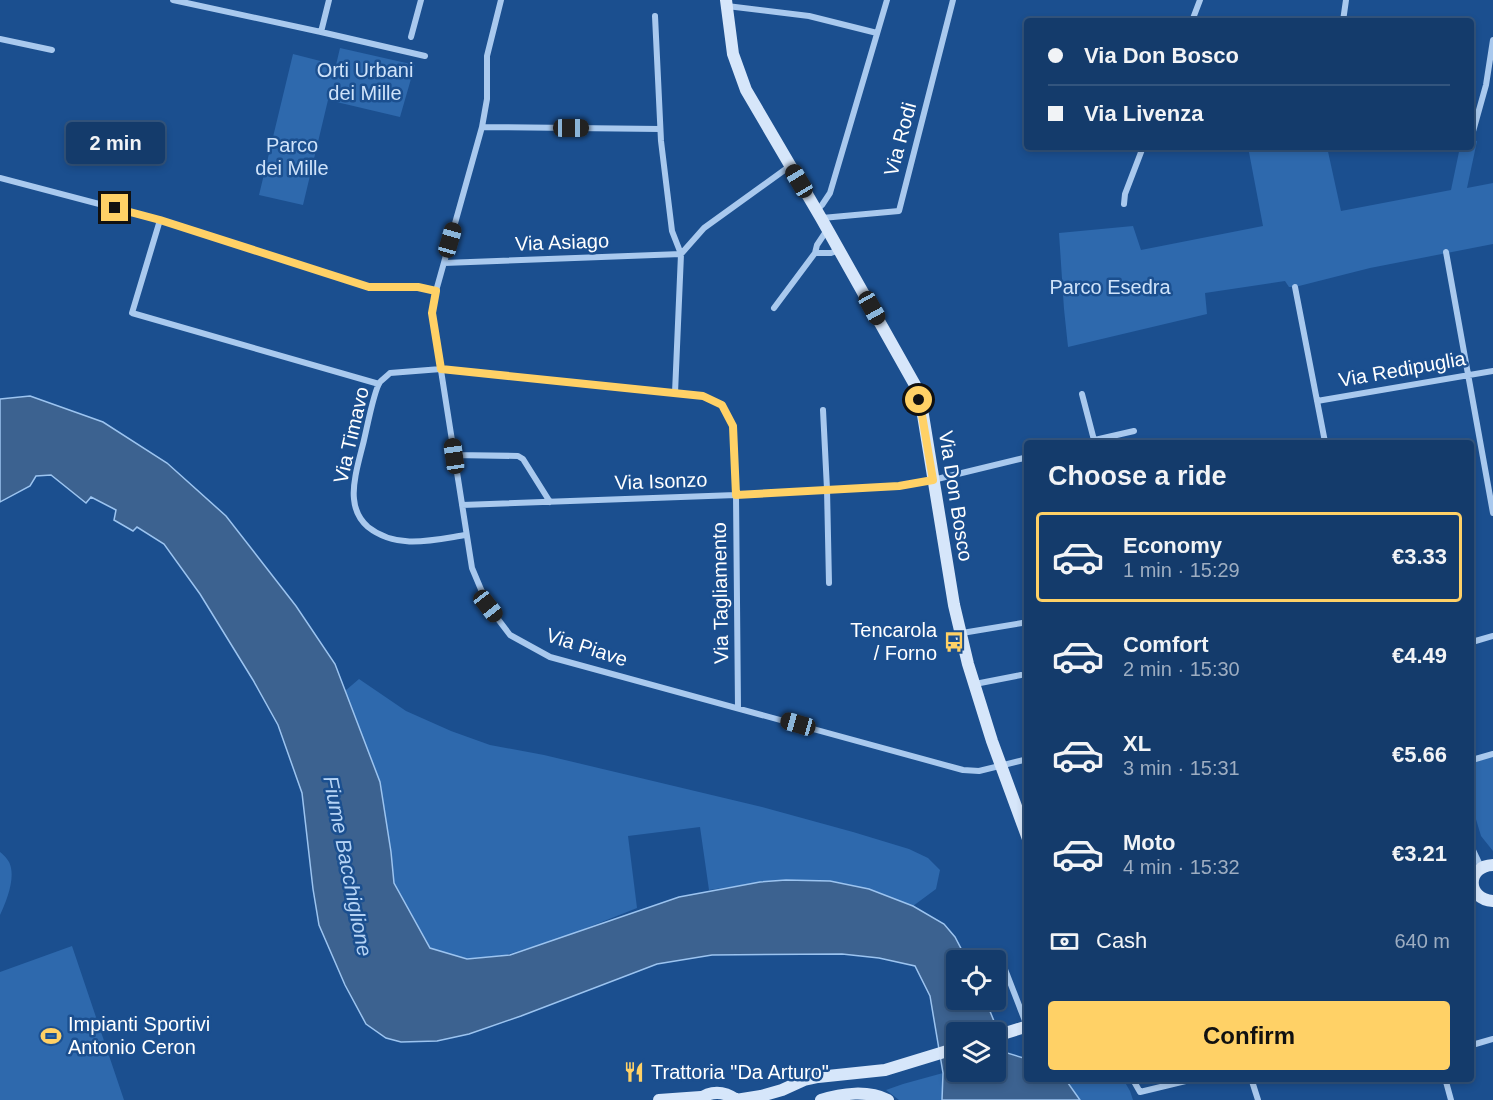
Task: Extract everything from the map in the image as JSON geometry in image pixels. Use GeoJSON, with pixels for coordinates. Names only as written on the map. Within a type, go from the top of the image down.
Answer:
{"type":"FeatureCollection","features":[{"type":"Feature","properties":{"kind":"street"},"geometry":{"type":"LineString","coordinates":[[173,0],[425,56]]}},
{"type":"Feature","properties":{"kind":"street"},"geometry":{"type":"LineString","coordinates":[[321,32],[329,0]]}},
{"type":"Feature","properties":{"kind":"street"},"geometry":{"type":"LineString","coordinates":[[411,37],[421,0]]}},
{"type":"Feature","properties":{"kind":"street","name":"Via Piave"},"geometry":{"type":"LineString","coordinates":[[501,0],[487,56],[487,99],[482,128],[436,291],[432,313],[472,568],[488,606],[510,635],[550,657],[963,770],[979,771],[1024,760]]}},
{"type":"Feature","properties":{"kind":"street"},"geometry":{"type":"LineString","coordinates":[[819,214],[830,194],[887,0]]}},
{"type":"Feature","properties":{"kind":"street","name":"Via Rodi"},"geometry":{"type":"LineString","coordinates":[[819,214],[898,211],[953,0]]}},
{"type":"Feature","properties":{"kind":"street"},"geometry":{"type":"LineString","coordinates":[[1193,18],[1200,0]]}},
{"type":"Feature","properties":{"kind":"street"},"geometry":{"type":"LineString","coordinates":[[1343,18],[1346,0]]}},
{"type":"Feature","properties":{"kind":"street"},"geometry":{"type":"LineString","coordinates":[[726,3],[809,16],[877,33]]}},
{"type":"Feature","properties":{"kind":"street","name":"Via Don Bosco"},"geometry":{"type":"LineString","coordinates":[[726,3],[733,54],[746,90],[828,229],[915,385],[954,605],[968,664],[1024,829]]}},
{"type":"Feature","properties":{"kind":"street"},"geometry":{"type":"LineString","coordinates":[[655,16],[660,129],[672,231],[681,254],[675,393]]}},
{"type":"Feature","properties":{"kind":"street"},"geometry":{"type":"LineString","coordinates":[[0,39],[52,50]]}},
{"type":"Feature","properties":{"kind":"street"},"geometry":{"type":"LineString","coordinates":[[1474,128],[1486,85],[1493,40]]}},
{"type":"Feature","properties":{"kind":"street"},"geometry":{"type":"LineString","coordinates":[[482,128],[660,129]]}},
{"type":"Feature","properties":{"kind":"street"},"geometry":{"type":"LineString","coordinates":[[1125,204],[1125,194],[1142,150]]}},
{"type":"Feature","properties":{"kind":"street"},"geometry":{"type":"LineString","coordinates":[[681,254],[704,228],[790,166]]}},
{"type":"Feature","properties":{"kind":"street"},"geometry":{"type":"LineString","coordinates":[[0,178],[160,220],[369,287],[418,287],[436,291]]}},
{"type":"Feature","properties":{"kind":"street"},"geometry":{"type":"LineString","coordinates":[[160,220],[132,313],[379,384]]}},
{"type":"Feature","properties":{"kind":"street"},"geometry":{"type":"LineString","coordinates":[[774,308],[815,253],[817,245],[828,229]]}},
{"type":"Feature","properties":{"kind":"street"},"geometry":{"type":"LineString","coordinates":[[815,253],[831,253],[839,250]]}},
{"type":"Feature","properties":{"kind":"street"},"geometry":{"type":"LineString","coordinates":[[1446,252],[1493,513]]}},
{"type":"Feature","properties":{"kind":"street","name":"Via Asiago"},"geometry":{"type":"LineString","coordinates":[[444,263],[681,254]]}},
{"type":"Feature","properties":{"kind":"street"},"geometry":{"type":"LineString","coordinates":[[1295,287],[1325,440]]}},
{"type":"Feature","properties":{"kind":"street","name":"Via Timavo"},"geometry":{"type":"LineString","coordinates":[[441,369],[390,373],[379,384],[354,485],[354,499],[357,513],[364,523],[376,533],[394,540],[415,542],[466,535]]}},
{"type":"Feature","properties":{"kind":"street","name":"Via Tagliamento"},"geometry":{"type":"LineString","coordinates":[[441,369],[703,396],[722,405],[733,426],[738,708]]}},
{"type":"Feature","properties":{"kind":"street","name":"Via Redipuglia"},"geometry":{"type":"LineString","coordinates":[[1317,400],[1493,370]]}},
{"type":"Feature","properties":{"kind":"street"},"geometry":{"type":"LineString","coordinates":[[1082,394],[1094,440],[1134,431]]}},
{"type":"Feature","properties":{"kind":"street"},"geometry":{"type":"LineString","coordinates":[[823,410],[829,583]]}},
{"type":"Feature","properties":{"kind":"street"},"geometry":{"type":"LineString","coordinates":[[454,456],[518,456],[523,459],[550,502]]}},
{"type":"Feature","properties":{"kind":"street","name":"Via Isonzo"},"geometry":{"type":"LineString","coordinates":[[462,505],[736,495],[899,486],[1024,458]]}},
{"type":"Feature","properties":{"kind":"street"},"geometry":{"type":"LineString","coordinates":[[962,633],[1024,623]]}},
{"type":"Feature","properties":{"kind":"street"},"geometry":{"type":"LineString","coordinates":[[1474,641],[1493,636]]}},
{"type":"Feature","properties":{"kind":"street"},"geometry":{"type":"LineString","coordinates":[[974,685],[1021,675]]}},
{"type":"Feature","properties":{"kind":"street"},"geometry":{"type":"LineString","coordinates":[[1474,759],[1493,754]]}},
{"type":"Feature","properties":{"kind":"street"},"geometry":{"type":"LineString","coordinates":[[1474,850],[1487,866],[1474,876]]}},
{"type":"Feature","properties":{"kind":"street"},"geometry":{"type":"LineString","coordinates":[[1474,894],[1493,901]]}},
{"type":"Feature","properties":{"kind":"street"},"geometry":{"type":"LineString","coordinates":[[1006,974],[1024,1027],[1006,1033]]}},
{"type":"Feature","properties":{"kind":"street"},"geometry":{"type":"LineString","coordinates":[[1474,1044],[1493,1039]]}},
{"type":"Feature","properties":{"kind":"street"},"geometry":{"type":"LineString","coordinates":[[659,1100],[700,1099],[708,1094],[723,1093],[737,1100],[761,1096],[804,1080],[885,1070],[946,1052]]}},
{"type":"Feature","properties":{"kind":"street"},"geometry":{"type":"LineString","coordinates":[[1134,1082],[1140,1092],[1181,1082]]}},
{"type":"Feature","properties":{"kind":"street"},"geometry":{"type":"LineString","coordinates":[[1252,1082],[1258,1100]]}},
{"type":"Feature","properties":{"kind":"street"},"geometry":{"type":"LineString","coordinates":[[1446,1082],[1451,1100]]}},
{"type":"Feature","properties":{"kind":"street"},"geometry":{"type":"LineString","coordinates":[[771,1100],[782,1090]]}},
{"type":"Feature","properties":{"kind":"street"},"geometry":{"type":"LineString","coordinates":[[821,1100],[835,1096],[866,1093],[883,1098]]}},
{"type":"Feature","properties":{"kind":"green space","name":"Parco dei Mille"},"geometry":{"type":"Polygon","coordinates":[[[340,48],[415,65],[400,117],[328,100],[303,205],[259,195],[293,54],[336,65],[340,48]]]}},
{"type":"Feature","properties":{"kind":"green space","name":"Parco Esedra"},"geometry":{"type":"Polygon","coordinates":[[[1477,141],[1467,188],[1493,183],[1493,244],[1370,268],[1295,287],[1289,287],[1285,281],[1205,293],[1207,314],[1068,347],[1059,233],[1133,226],[1141,250],[1263,226],[1249,150],[1328,150],[1341,211],[1451,190],[1459,150],[1474,150],[1474,142],[1477,141]]]}},
{"type":"Feature","properties":{"kind":"green space"},"geometry":{"type":"Polygon","coordinates":[[[359,679],[406,711],[490,745],[544,755],[762,807],[909,849],[928,858],[940,870],[936,889],[913,906],[850,885],[810,880],[769,882],[709,890],[700,827],[628,836],[637,908],[559,939],[502,956],[467,959],[430,948],[394,883],[380,782],[345,691],[359,679]]]}},
{"type":"Feature","properties":{"kind":"green space"},"geometry":{"type":"Polygon","coordinates":[[[1493,755],[1493,851],[1481,836],[1474,813],[1474,760],[1493,755]]]}},
{"type":"Feature","properties":{"kind":"green space"},"geometry":{"type":"Polygon","coordinates":[[[0,852],[8,861],[12,874],[9,892],[0,915],[0,852]]]}},
{"type":"Feature","properties":{"kind":"green space","name":"Impianti Sportivi Antonio Ceron"},"geometry":{"type":"Polygon","coordinates":[[[72,946],[124,1100],[0,1100],[0,972],[72,946]]]}},
{"type":"Feature","properties":{"kind":"green space"},"geometry":{"type":"Polygon","coordinates":[[[943,1073],[942,1100],[899,1100],[886,1090],[903,1084],[943,1073]]]}},
{"type":"Feature","properties":{"kind":"green space"},"geometry":{"type":"Polygon","coordinates":[[[1125,1082],[1133,1100],[1080,1100],[1068,1083],[1125,1082]]]}},
{"type":"Feature","properties":{"kind":"water","name":"Fiume Bacchiglione"},"geometry":{"type":"Polygon","coordinates":[[[30,396],[103,422],[167,463],[226,516],[296,606],[335,664],[380,782],[394,883],[430,948],[467,959],[510,955],[679,897],[760,882],[830,881],[869,889],[913,906],[944,924],[962,950],[946,950],[946,1010],[989,1010],[994,1022],[946,1022],[946,1082],[1006,1082],[1006,1051],[1007,1053],[1024,1058],[1024,1082],[1067,1082],[1080,1100],[942,1100],[943,1073],[930,996],[915,966],[879,958],[842,954],[712,955],[657,964],[469,1034],[437,1041],[401,1042],[386,1038],[366,1024],[345,985],[319,925],[302,793],[278,725],[200,594],[164,544],[137,527],[133,531],[114,520],[116,510],[91,497],[86,503],[51,475],[36,476],[30,486],[0,502],[0,399],[30,396]]]}},
{"type":"Feature","properties":{"kind":"place","name":"Tencarola / Forno"},"geometry":{"type":"Point","coordinates":[954,642]}},
{"type":"Feature","properties":{"kind":"place","name":"Impianti Sportivi Antonio Ceron"},"geometry":{"type":"Point","coordinates":[51,1036]}},
{"type":"Feature","properties":{"kind":"place","name":"Trattoria \"Da Arturo\""},"geometry":{"type":"Point","coordinates":[634,1072]}},
{"type":"Feature","properties":{"kind":"route"},"geometry":{"type":"LineString","coordinates":[[115,208],[160,220],[369,287],[418,287],[436,291],[432,313],[441,369],[703,396],[722,405],[733,426],[736,495],[899,486],[933,480],[919,400]]}},
{"type":"Feature","properties":{"kind":"park label","name":"Orti Urbani dei Mille"},"geometry":{"type":"Point","coordinates":[365,82]}}]}
